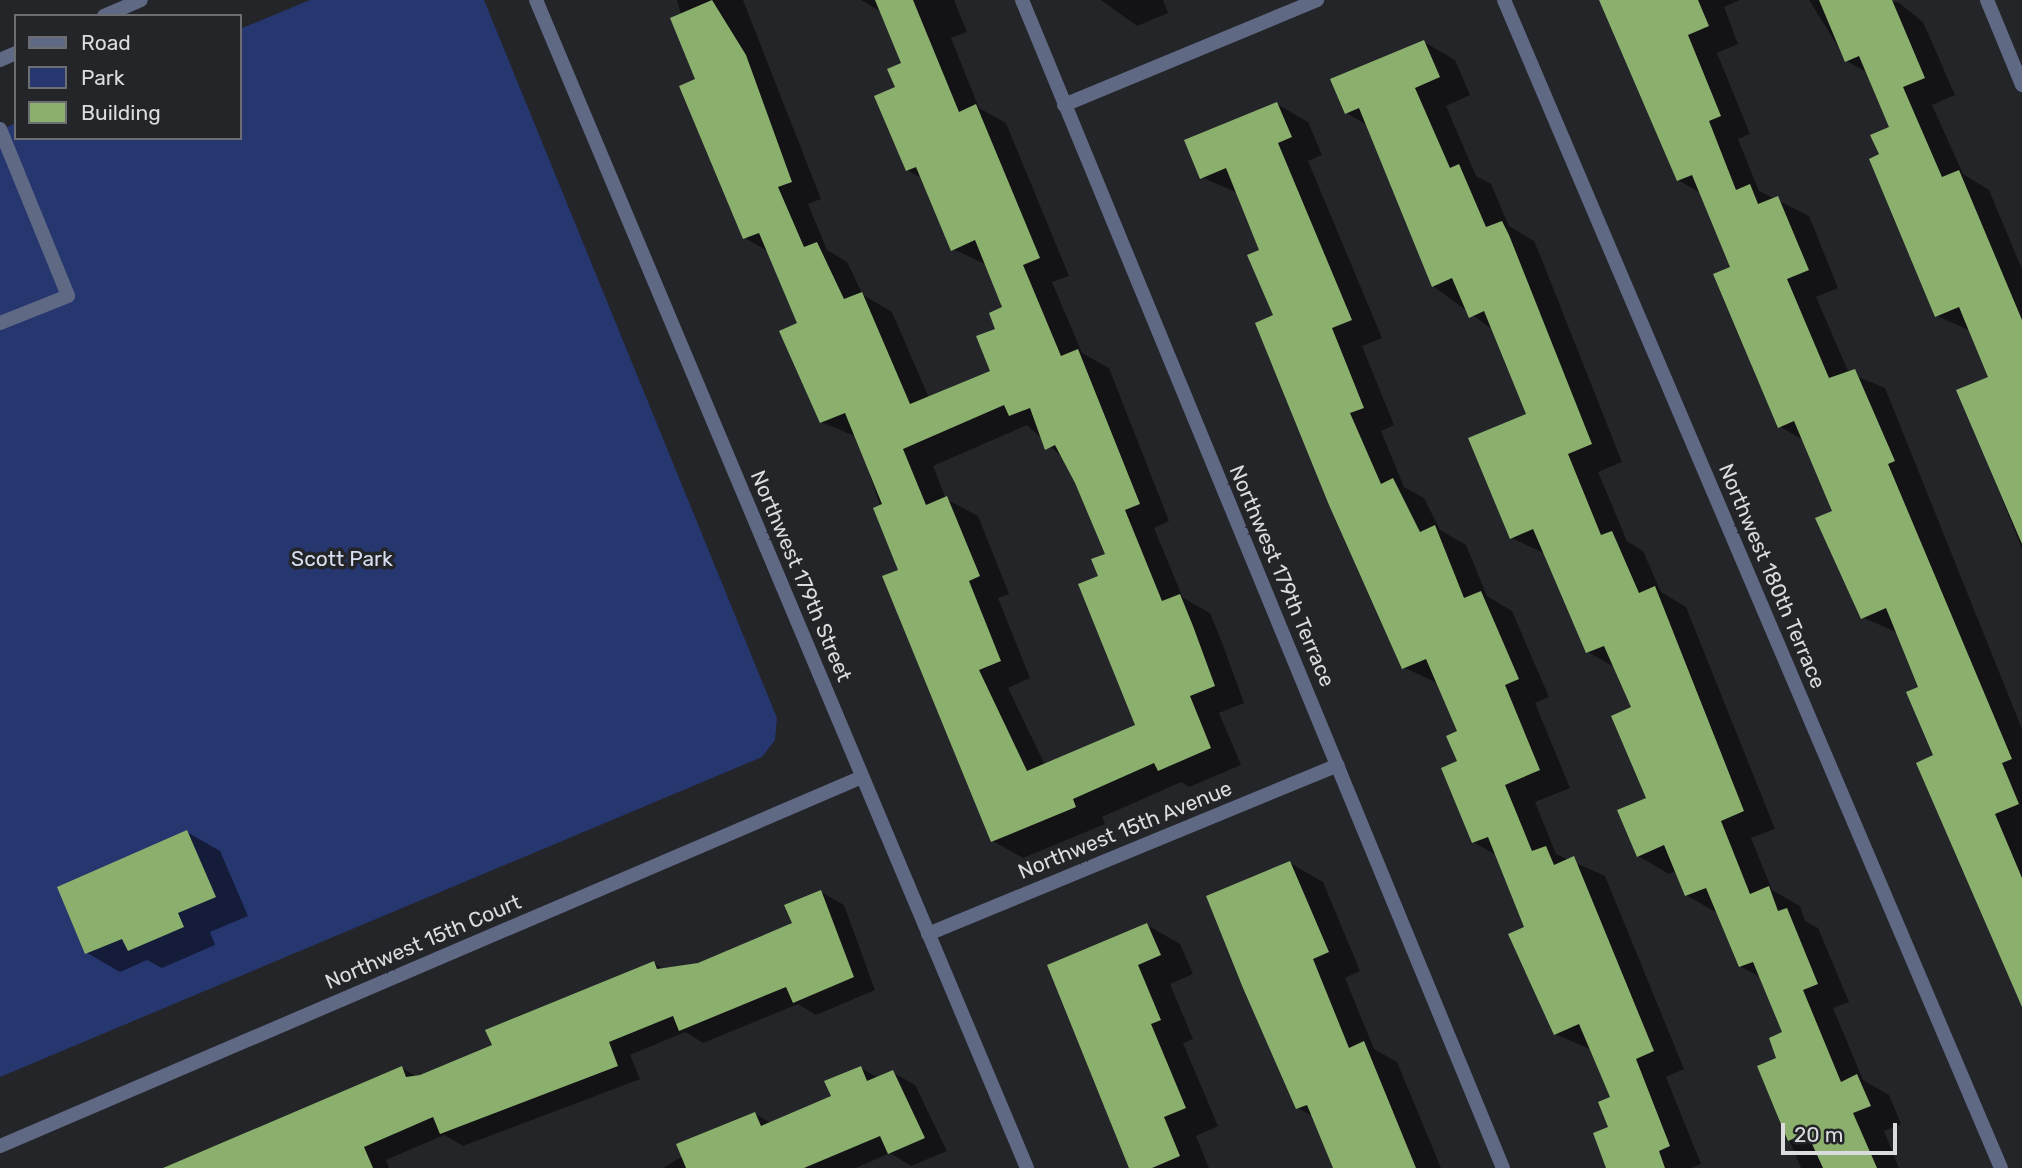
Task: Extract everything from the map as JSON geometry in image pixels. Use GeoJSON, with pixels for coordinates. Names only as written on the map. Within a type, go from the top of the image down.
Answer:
{"type":"FeatureCollection","features":[{"type":"Feature","properties":{"kind":"street"},"geometry":{"type":"LineString","coordinates":[[109,14],[141,0]]}},
{"type":"Feature","properties":{"kind":"street","name":"Northwest 179th Street"},"geometry":{"type":"LineString","coordinates":[[536,0],[1027,1168]]}},
{"type":"Feature","properties":{"kind":"street","name":"Northwest 179th Terrace"},"geometry":{"type":"LineString","coordinates":[[1022,0],[1503,1168]]}},
{"type":"Feature","properties":{"kind":"street"},"geometry":{"type":"LineString","coordinates":[[1064,105],[1317,0]]}},
{"type":"Feature","properties":{"kind":"street","name":"Northwest 180th Terrace"},"geometry":{"type":"LineString","coordinates":[[1504,0],[2001,1168]]}},
{"type":"Feature","properties":{"kind":"street"},"geometry":{"type":"LineString","coordinates":[[1987,0],[2022,85]]}},
{"type":"Feature","properties":{"kind":"street"},"geometry":{"type":"LineString","coordinates":[[0,129],[68,296],[0,323]]}},
{"type":"Feature","properties":{"kind":"street","name":"Northwest 15th Avenue"},"geometry":{"type":"LineString","coordinates":[[928,934],[1338,765]]}},
{"type":"Feature","properties":{"kind":"street","name":"Northwest 15th Court"},"geometry":{"type":"LineString","coordinates":[[0,1146],[862,777]]}},
{"type":"Feature","properties":{"kind":"green space","name":"Scott Park"},"geometry":{"type":"Polygon","coordinates":[[[310,0],[484,0],[777,718],[775,740],[762,757],[0,1077],[0,130],[14,124],[14,140],[242,140],[242,28],[310,0]]]}},
{"type":"Feature","properties":{"kind":"building"},"geometry":{"type":"Polygon","coordinates":[[[712,0],[746,55],[792,182],[778,187],[804,247],[817,242],[844,299],[862,292],[910,404],[990,371],[976,336],[995,329],[989,313],[1002,307],[975,240],[951,251],[916,167],[906,171],[874,96],[895,87],[887,69],[901,63],[875,0],[913,0],[959,112],[976,104],[1040,258],[1023,265],[1061,356],[1078,349],[1140,504],[1125,510],[1162,601],[1180,594],[1193,626],[1215,686],[1190,696],[1211,748],[1158,771],[1154,763],[1073,799],[1076,807],[991,842],[882,576],[898,570],[873,508],[882,504],[845,413],[820,423],[779,331],[797,323],[759,233],[743,239],[679,86],[695,79],[670,18],[712,0]],[[1004,405],[903,449],[926,505],[947,496],[980,576],[969,581],[1001,661],[979,670],[1027,771],[1135,725],[1078,584],[1098,576],[1091,559],[1105,554],[1075,483],[1055,445],[1045,450],[1030,408],[1009,416],[1004,405]]]}},
{"type":"Feature","properties":{"kind":"building"},"geometry":{"type":"Polygon","coordinates":[[[1599,0],[1698,0],[1709,26],[1688,35],[1721,116],[1709,121],[1736,190],[1750,184],[1758,204],[1778,196],[1809,270],[1787,279],[1829,378],[1855,369],[1895,461],[1888,464],[2012,759],[2002,763],[2019,804],[1995,814],[2022,878],[2022,1007],[1916,763],[1933,755],[1906,692],[1918,687],[1886,608],[1861,619],[1815,518],[1832,511],[1794,421],[1778,428],[1713,274],[1730,267],[1692,175],[1677,181],[1599,0]]]}},
{"type":"Feature","properties":{"kind":"building"},"geometry":{"type":"Polygon","coordinates":[[[1819,0],[1892,0],[1925,78],[1903,87],[1942,177],[1959,170],[2022,320],[2022,544],[1956,390],[1988,377],[1959,307],[1935,317],[1869,159],[1879,154],[1870,135],[1889,127],[1859,56],[1845,62],[1819,0]]]}},
{"type":"Feature","properties":{"kind":"building"},"geometry":{"type":"Polygon","coordinates":[[[1424,40],[1440,77],[1415,88],[1450,168],[1459,164],[1486,227],[1502,221],[1509,235],[1592,444],[1568,454],[1601,535],[1612,531],[1639,593],[1655,586],[1744,811],[1721,821],[1750,894],[1769,886],[1778,911],[1787,908],[1818,984],[1803,990],[1841,1082],[1857,1074],[1871,1106],[1853,1113],[1877,1168],[1823,1168],[1807,1133],[1788,1141],[1757,1066],[1776,1058],[1769,1038],[1782,1032],[1753,962],[1739,967],[1706,888],[1685,896],[1664,845],[1637,857],[1617,810],[1646,798],[1611,716],[1631,707],[1604,646],[1586,653],[1533,529],[1510,539],[1468,438],[1526,414],[1484,311],[1469,318],[1452,278],[1432,287],[1359,108],[1345,114],[1330,79],[1424,40]]]}},
{"type":"Feature","properties":{"kind":"building"},"geometry":{"type":"Polygon","coordinates":[[[1277,102],[1292,137],[1278,143],[1352,320],[1332,328],[1364,408],[1350,413],[1381,484],[1393,478],[1420,532],[1435,525],[1464,598],[1481,591],[1519,679],[1505,685],[1540,770],[1505,785],[1532,851],[1546,846],[1554,865],[1574,856],[1654,1051],[1636,1059],[1670,1146],[1659,1151],[1665,1168],[1606,1168],[1593,1133],[1608,1127],[1598,1102],[1610,1097],[1579,1024],[1554,1035],[1508,934],[1524,927],[1488,837],[1472,843],[1441,768],[1457,761],[1446,736],[1457,731],[1426,659],[1402,669],[1329,505],[1255,323],[1273,315],[1247,255],[1259,250],[1226,168],[1200,179],[1184,140],[1277,102]]]}},
{"type":"Feature","properties":{"kind":"building"},"geometry":{"type":"Polygon","coordinates":[[[187,830],[216,897],[178,913],[184,927],[128,951],[122,939],[85,954],[57,887],[187,830]]]}},
{"type":"Feature","properties":{"kind":"building"},"geometry":{"type":"Polygon","coordinates":[[[1290,861],[1329,952],[1313,959],[1349,1048],[1364,1041],[1416,1168],[1333,1168],[1307,1105],[1296,1109],[1243,988],[1206,896],[1290,861]]]}},
{"type":"Feature","properties":{"kind":"building"},"geometry":{"type":"Polygon","coordinates":[[[821,890],[854,977],[793,1003],[786,987],[679,1031],[673,1016],[609,1042],[618,1066],[440,1134],[433,1117],[364,1147],[373,1168],[163,1168],[402,1066],[406,1077],[420,1075],[492,1045],[485,1030],[654,961],[657,969],[698,963],[792,923],[784,905],[821,890]]]}},
{"type":"Feature","properties":{"kind":"building"},"geometry":{"type":"Polygon","coordinates":[[[1147,923],[1161,955],[1138,965],[1161,1020],[1151,1024],[1186,1108],[1164,1117],[1180,1156],[1152,1168],[1129,1168],[1047,965],[1147,923]]]}},
{"type":"Feature","properties":{"kind":"building"},"geometry":{"type":"Polygon","coordinates":[[[861,1066],[867,1081],[893,1070],[925,1138],[888,1154],[880,1136],[804,1168],[686,1168],[676,1144],[755,1112],[761,1126],[831,1096],[824,1081],[861,1066]]]}}]}
